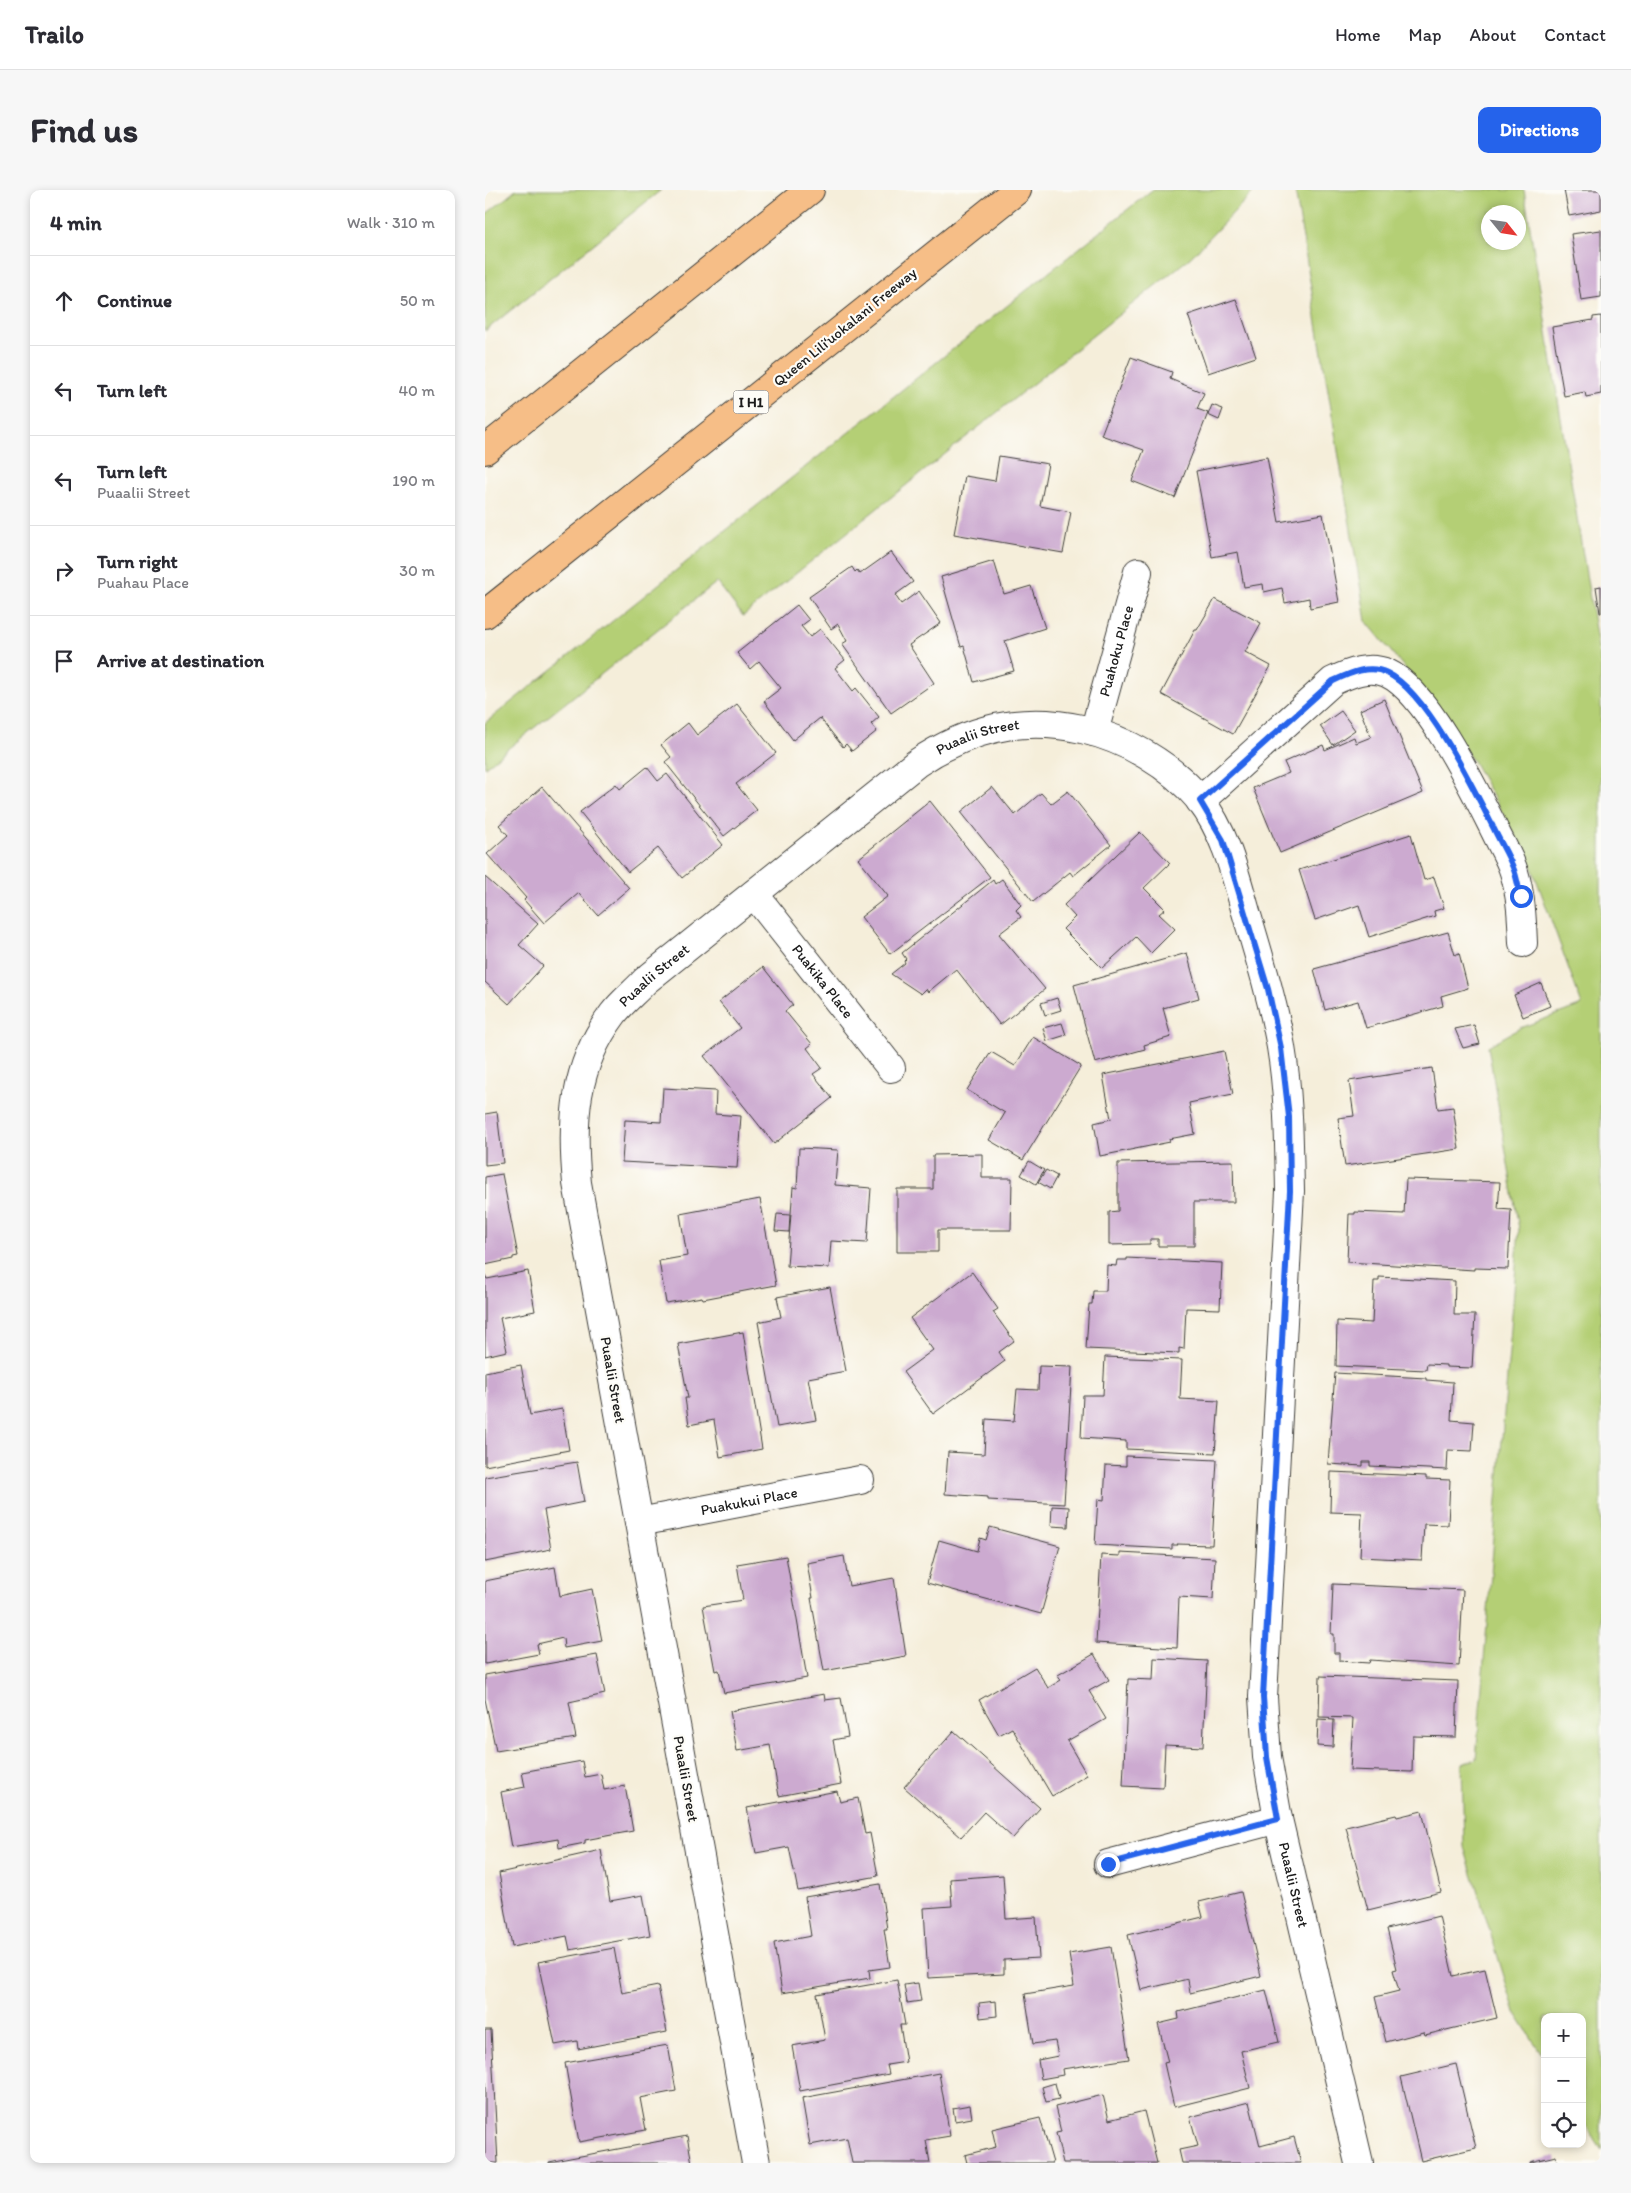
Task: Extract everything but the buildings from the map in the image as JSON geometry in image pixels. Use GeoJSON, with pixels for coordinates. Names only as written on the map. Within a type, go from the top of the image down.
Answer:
{"type":"FeatureCollection","features":[{"type":"Feature","properties":{"kind":"highway"},"geometry":{"type":"LineString","coordinates":[[485,450],[810,190]]}},
{"type":"Feature","properties":{"kind":"highway","name":"Queen Liliʻuokalani Freeway"},"geometry":{"type":"LineString","coordinates":[[485,614],[1017,190]]}},
{"type":"Feature","properties":{"kind":"street","name":"Puahoku Place"},"geometry":{"type":"LineString","coordinates":[[1094,732],[1138,572]]}},
{"type":"Feature","properties":{"kind":"street"},"geometry":{"type":"LineString","coordinates":[[1200,801],[1333,681],[1352,672],[1369,669],[1386,672],[1403,683],[1423,707],[1469,780],[1514,869],[1521,896],[1523,943]]}},
{"type":"Feature","properties":{"kind":"street","name":"Puaalii Street"},"geometry":{"type":"LineString","coordinates":[[756,2163],[577,1183],[574,1111],[581,1076],[593,1047],[613,1014],[645,981],[917,763],[940,747],[986,729],[1013,724],[1066,725],[1094,732],[1127,745],[1155,761],[1183,782],[1200,801],[1223,840],[1268,989],[1281,1048],[1289,1117],[1290,1191],[1263,1697],[1267,1757],[1278,1819],[1359,2163]]}},
{"type":"Feature","properties":{"kind":"street","name":"Puakika Place"},"geometry":{"type":"LineString","coordinates":[[754,894],[891,1068]]}},
{"type":"Feature","properties":{"kind":"street","name":"Puakukui Place"},"geometry":{"type":"LineString","coordinates":[[639,1522],[860,1480]]}},
{"type":"Feature","properties":{"kind":"street"},"geometry":{"type":"LineString","coordinates":[[1108,1864],[1278,1819]]}},
{"type":"Feature","properties":{"kind":"green space"},"geometry":{"type":"Polygon","coordinates":[[[516,190],[661,190],[485,331],[485,215],[516,190]]]}},
{"type":"Feature","properties":{"kind":"green space"},"geometry":{"type":"Polygon","coordinates":[[[1152,190],[1255,190],[1191,257],[743,616],[717,582],[485,767],[485,723],[1152,190]]]}},
{"type":"Feature","properties":{"kind":"green space"},"geometry":{"type":"Polygon","coordinates":[[[1295,190],[1524,190],[1601,666],[1601,2150],[1586,2126],[1586,2013],[1541,2013],[1541,2053],[1515,2012],[1464,1847],[1462,1764],[1476,1759],[1519,1229],[1488,1046],[1520,1028],[1582,1005],[1530,862],[1473,761],[1412,677],[1366,621],[1295,190]]]}},
{"type":"Feature","properties":{"kind":"route"},"geometry":{"type":"LineString","coordinates":[[1108,1864],[1278,1819],[1267,1757],[1263,1697],[1290,1191],[1289,1117],[1281,1048],[1268,989],[1223,840],[1200,801],[1333,681],[1352,672],[1369,669],[1386,672],[1403,683],[1423,707],[1465,771],[1514,869],[1521,896]]}}]}
